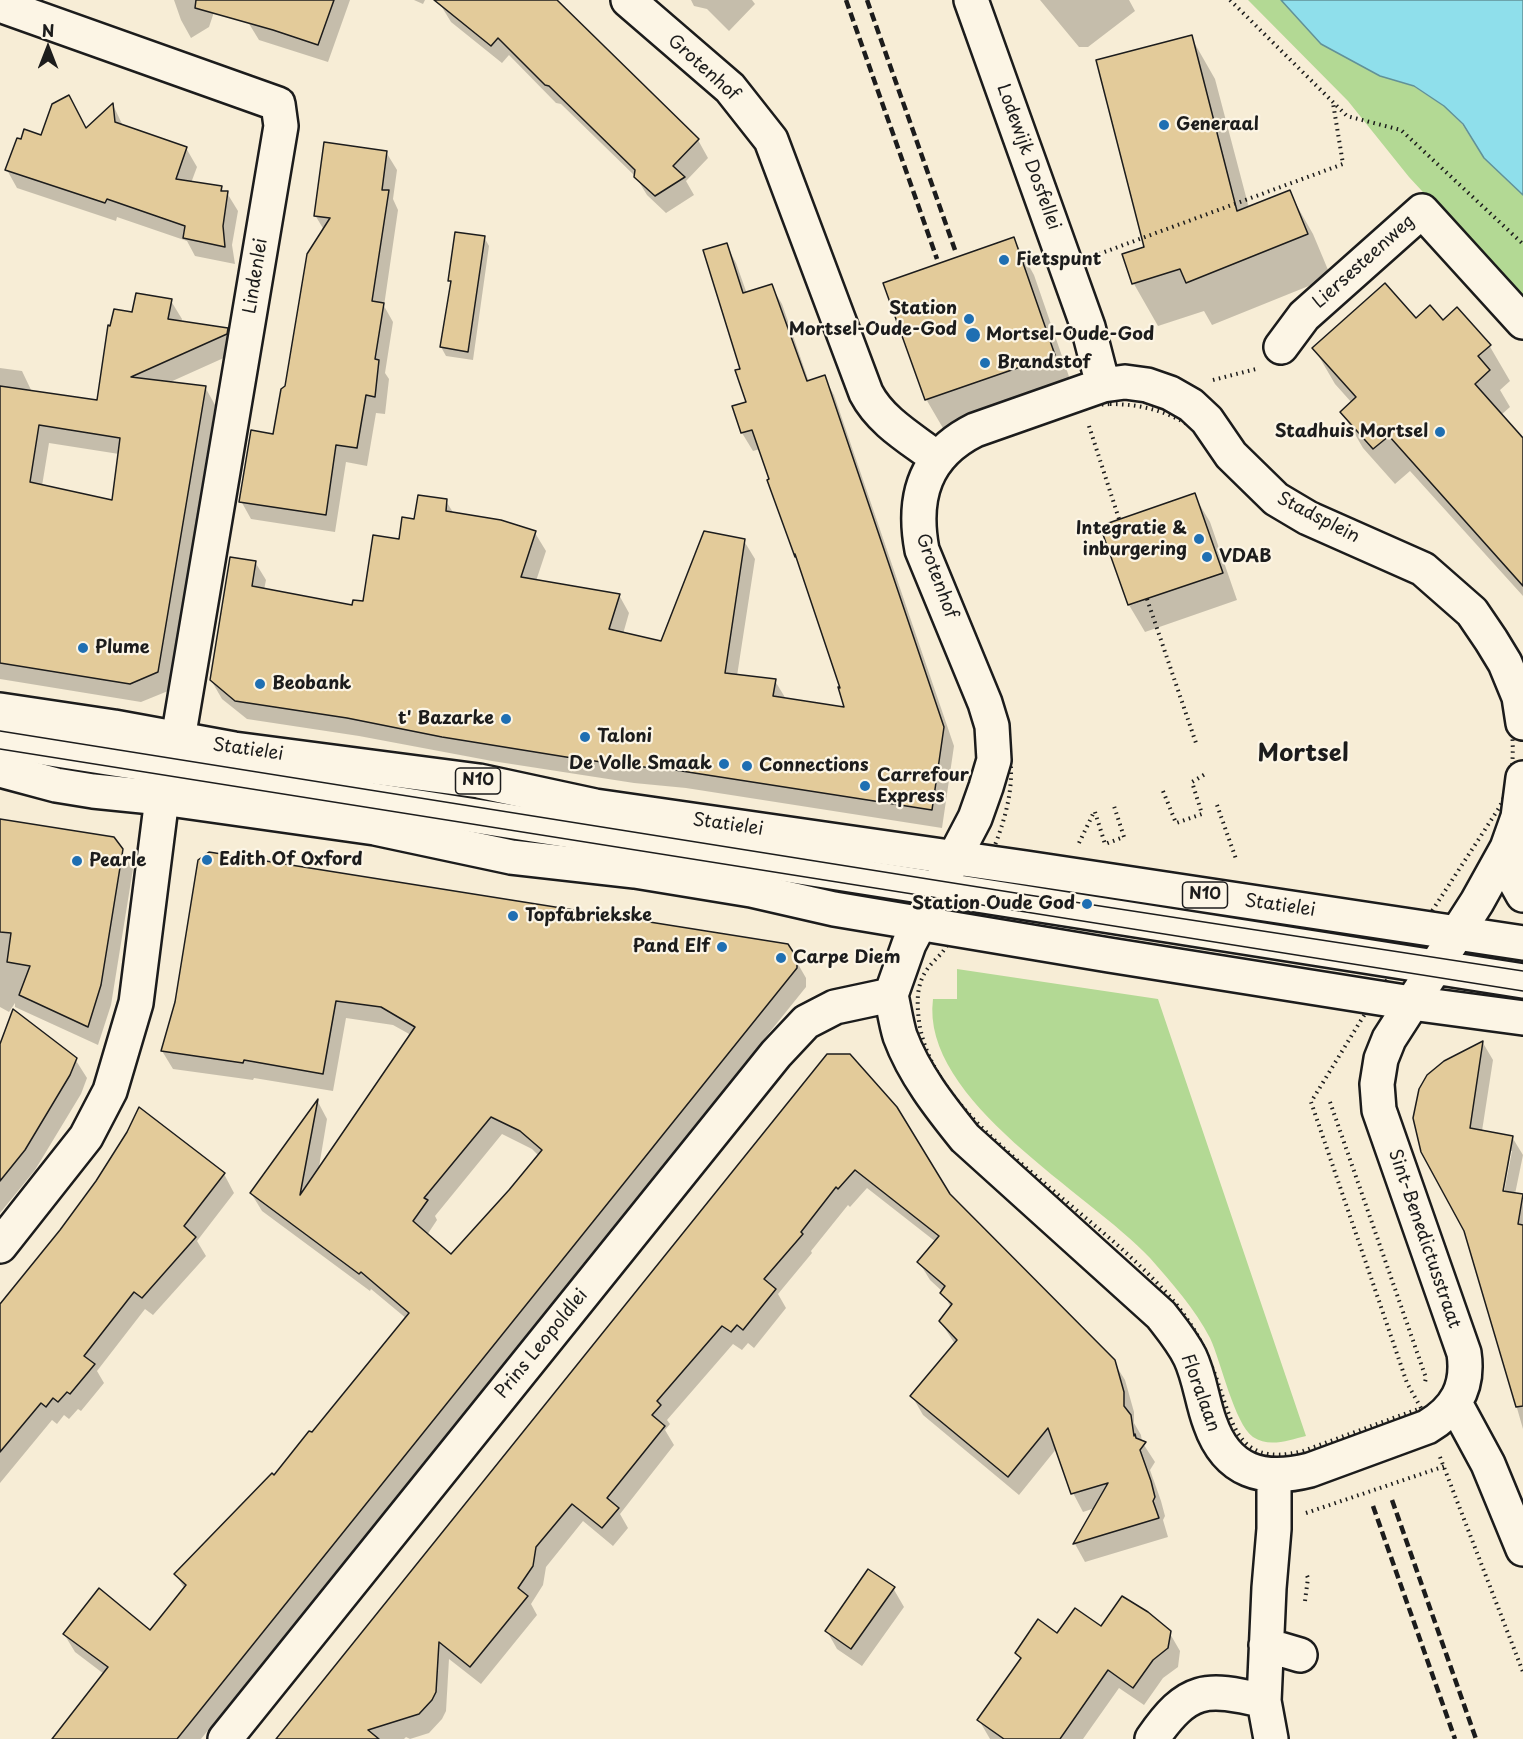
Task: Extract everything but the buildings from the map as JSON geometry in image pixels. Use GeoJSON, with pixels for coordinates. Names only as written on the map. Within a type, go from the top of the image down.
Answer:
{"type":"FeatureCollection","features":[{"type":"Feature","properties":{"kind":"street","name":"Grotenhof"},"geometry":{"type":"LineString","coordinates":[[628,0],[730,88],[771,140],[873,407],[941,461],[926,478],[919,501],[918,527],[922,550],[985,703],[992,726],[994,760],[975,818],[909,944],[891,995]]}},
{"type":"Feature","properties":{"kind":"street","name":"Lodewijk Dosfellei"},"geometry":{"type":"LineString","coordinates":[[970,0],[1088,327],[1087,399]]}},
{"type":"Feature","properties":{"kind":"street","name":"Lindenlei"},"geometry":{"type":"LineString","coordinates":[[0,5],[278,104],[281,126],[178,739]]}},
{"type":"Feature","properties":{"kind":"street","name":"Liersesteenweg"},"geometry":{"type":"LineString","coordinates":[[1281,347],[1304,316],[1422,211],[1523,322]]}},
{"type":"Feature","properties":{"kind":"street","name":"Stadsplein"},"geometry":{"type":"LineString","coordinates":[[941,461],[957,439],[975,430],[1087,399],[1125,382],[1147,385],[1170,393],[1191,405],[1207,420],[1231,455],[1276,499],[1308,518],[1422,569],[1472,612],[1505,663],[1520,697],[1523,723]]}},
{"type":"Feature","properties":{"kind":"street","name":"Statielei"},"geometry":{"type":"LineString","coordinates":[[0,710],[234,749],[479,781],[595,806],[1456,933]]}},
{"type":"Feature","properties":{"kind":"street"},"geometry":{"type":"LineString","coordinates":[[0,741],[1523,981]]}},
{"type":"Feature","properties":{"kind":"street"},"geometry":{"type":"LineString","coordinates":[[0,771],[56,785],[375,828],[511,857],[635,871],[751,890],[834,909],[1411,1003],[1523,1018]]}},
{"type":"Feature","properties":{"kind":"street"},"geometry":{"type":"LineString","coordinates":[[1456,933],[1477,902],[1507,848],[1518,817],[1523,778]]}},
{"type":"Feature","properties":{"kind":"street"},"geometry":{"type":"LineString","coordinates":[[0,1246],[86,1137],[110,1091],[136,1003],[162,798]]}},
{"type":"Feature","properties":{"kind":"street"},"geometry":{"type":"LineString","coordinates":[[1507,848],[1514,879],[1523,895]]}},
{"type":"Feature","properties":{"kind":"street","name":"N10"},"geometry":{"type":"LineString","coordinates":[[1456,933],[1523,943]]}},
{"type":"Feature","properties":{"kind":"street","name":"Sint-Benedictusstraat"},"geometry":{"type":"LineString","coordinates":[[1455,1403],[1464,1385],[1466,1368],[1464,1353],[1379,1110],[1377,1084],[1381,1059],[1389,1039],[1456,933]]}},
{"type":"Feature","properties":{"kind":"street","name":"Floralaan"},"geometry":{"type":"LineString","coordinates":[[891,995],[900,1036],[917,1071],[938,1105],[965,1138],[1161,1315],[1176,1333],[1190,1357],[1210,1423],[1220,1447],[1235,1462],[1255,1472],[1274,1475]]}},
{"type":"Feature","properties":{"kind":"street","name":"Prins Leopoldlei"},"geometry":{"type":"LineString","coordinates":[[225,1739],[776,1054],[806,1022],[835,1006],[891,995]]}},
{"type":"Feature","properties":{"kind":"street"},"geometry":{"type":"LineString","coordinates":[[1271,1739],[1264,1701],[1274,1529],[1274,1475],[1291,1475],[1310,1470],[1427,1427],[1442,1418],[1455,1403],[1488,1464],[1523,1549]]}},
{"type":"Feature","properties":{"kind":"street"},"geometry":{"type":"LineString","coordinates":[[1266,1645],[1300,1655]]}},
{"type":"Feature","properties":{"kind":"street"},"geometry":{"type":"LineString","coordinates":[[1152,1739],[1175,1710],[1189,1698],[1208,1692],[1232,1693],[1264,1701]]}},
{"type":"Feature","properties":{"kind":"path"},"geometry":{"type":"LineString","coordinates":[[1230,0],[1347,116],[1401,130],[1523,244]]}},
{"type":"Feature","properties":{"kind":"path"},"geometry":{"type":"LineString","coordinates":[[1067,266],[1343,164],[1332,102]]}},
{"type":"Feature","properties":{"kind":"path"},"geometry":{"type":"LineString","coordinates":[[1170,393],[1271,366],[1280,358],[1281,347]]}},
{"type":"Feature","properties":{"kind":"path"},"geometry":{"type":"LineString","coordinates":[[941,461],[965,447],[1087,399],[1153,408],[1180,420],[1203,436],[1246,490],[1262,504],[1304,527],[1393,565],[1421,583],[1452,609],[1475,634],[1495,662],[1504,689],[1513,754],[1509,782],[1499,808],[1437,904]]}},
{"type":"Feature","properties":{"kind":"path"},"geometry":{"type":"LineString","coordinates":[[1088,423],[1119,519]]}},
{"type":"Feature","properties":{"kind":"path"},"geometry":{"type":"LineString","coordinates":[[1147,599],[1197,746]]}},
{"type":"Feature","properties":{"kind":"path"},"geometry":{"type":"LineString","coordinates":[[1163,791],[1176,823],[1202,814],[1191,782],[1207,773]]}},
{"type":"Feature","properties":{"kind":"path"},"geometry":{"type":"LineString","coordinates":[[1217,805],[1236,859]]}},
{"type":"Feature","properties":{"kind":"path"},"geometry":{"type":"LineString","coordinates":[[1074,852],[1095,812],[1105,844],[1125,837],[1114,806]]}},
{"type":"Feature","properties":{"kind":"path"},"geometry":{"type":"LineString","coordinates":[[1363,1017],[1311,1102],[1407,1383],[1421,1408]]}},
{"type":"Feature","properties":{"kind":"path"},"geometry":{"type":"LineString","coordinates":[[1330,1102],[1426,1378]]}},
{"type":"Feature","properties":{"kind":"path"},"geometry":{"type":"LineString","coordinates":[[1321,1508],[1445,1466],[1523,1672]]}},
{"type":"Feature","properties":{"kind":"green space"},"geometry":{"type":"Polygon","coordinates":[[[1248,0],[1281,0],[1321,44],[1380,76],[1413,86],[1444,106],[1462,124],[1484,158],[1523,195],[1523,300],[1409,177],[1348,101],[1248,0]]]}},
{"type":"Feature","properties":{"kind":"green space"},"geometry":{"type":"Polygon","coordinates":[[[957,969],[1158,999],[1306,1436],[1272,1443],[1253,1437],[1246,1430],[1234,1406],[1210,1338],[1175,1287],[1123,1232],[1014,1142],[980,1109],[953,1073],[936,1037],[933,999],[957,999],[957,969]]]}},
{"type":"Feature","properties":{"kind":"water"},"geometry":{"type":"Polygon","coordinates":[[[1281,0],[1523,0],[1523,195],[1484,158],[1463,124],[1444,106],[1414,86],[1380,76],[1321,44],[1281,0]]]}},
{"type":"Feature","properties":{"kind":"tram line"},"geometry":{"type":"LineString","coordinates":[[0,731],[1022,894],[1523,971]]}},
{"type":"Feature","properties":{"kind":"tram line"},"geometry":{"type":"LineString","coordinates":[[0,749],[1523,991]]}},
{"type":"Feature","properties":{"kind":"railway"},"geometry":{"type":"LineString","coordinates":[[846,0],[937,259]]}},
{"type":"Feature","properties":{"kind":"railway"},"geometry":{"type":"LineString","coordinates":[[867,0],[955,250]]}},
{"type":"Feature","properties":{"kind":"railway"},"geometry":{"type":"LineString","coordinates":[[1392,1500],[1476,1739]]}},
{"type":"Feature","properties":{"kind":"railway"},"geometry":{"type":"LineString","coordinates":[[1373,1506],[1455,1739]]}},
{"type":"Feature","properties":{"kind":"place","name":"Generaal"},"geometry":{"type":"Point","coordinates":[1164,125]}},
{"type":"Feature","properties":{"kind":"place","name":"Fietspunt"},"geometry":{"type":"Point","coordinates":[1004,260]}},
{"type":"Feature","properties":{"kind":"place","name":"Station Mortsel-Oude-God"},"geometry":{"type":"Point","coordinates":[969,319]}},
{"type":"Feature","properties":{"kind":"place","name":"Mortsel-Oude-God"},"geometry":{"type":"Point","coordinates":[973,335]}},
{"type":"Feature","properties":{"kind":"place","name":"Brandstof"},"geometry":{"type":"Point","coordinates":[985,363]}},
{"type":"Feature","properties":{"kind":"place","name":"Stadhuis Mortsel"},"geometry":{"type":"Point","coordinates":[1440,432]}},
{"type":"Feature","properties":{"kind":"place","name":"Integratie & inburgering"},"geometry":{"type":"Point","coordinates":[1199,539]}},
{"type":"Feature","properties":{"kind":"place","name":"VDAB"},"geometry":{"type":"Point","coordinates":[1207,557]}},
{"type":"Feature","properties":{"kind":"place","name":"Plume"},"geometry":{"type":"Point","coordinates":[83,648]}},
{"type":"Feature","properties":{"kind":"place","name":"Beobank"},"geometry":{"type":"Point","coordinates":[260,684]}},
{"type":"Feature","properties":{"kind":"place","name":"t' Bazarke"},"geometry":{"type":"Point","coordinates":[506,719]}},
{"type":"Feature","properties":{"kind":"place","name":"Taloni"},"geometry":{"type":"Point","coordinates":[585,737]}},
{"type":"Feature","properties":{"kind":"place","name":"De Volle Smaak"},"geometry":{"type":"Point","coordinates":[724,764]}},
{"type":"Feature","properties":{"kind":"place","name":"Connections"},"geometry":{"type":"Point","coordinates":[747,766]}},
{"type":"Feature","properties":{"kind":"place","name":"Carrefour Express"},"geometry":{"type":"Point","coordinates":[865,786]}},
{"type":"Feature","properties":{"kind":"place","name":"Edith Of Oxford"},"geometry":{"type":"Point","coordinates":[207,860]}},
{"type":"Feature","properties":{"kind":"place","name":"Pearle"},"geometry":{"type":"Point","coordinates":[77,861]}},
{"type":"Feature","properties":{"kind":"place","name":"Station Oude God"},"geometry":{"type":"Point","coordinates":[1087,904]}},
{"type":"Feature","properties":{"kind":"place","name":"Topfabriekske"},"geometry":{"type":"Point","coordinates":[513,916]}},
{"type":"Feature","properties":{"kind":"place","name":"Pand Elf"},"geometry":{"type":"Point","coordinates":[722,947]}},
{"type":"Feature","properties":{"kind":"place","name":"Carpe Diem"},"geometry":{"type":"Point","coordinates":[781,958]}},
{"type":"Feature","properties":{"kind":"district","name":"Mortsel"},"geometry":{"type":"Point","coordinates":[1303,754]}}]}
